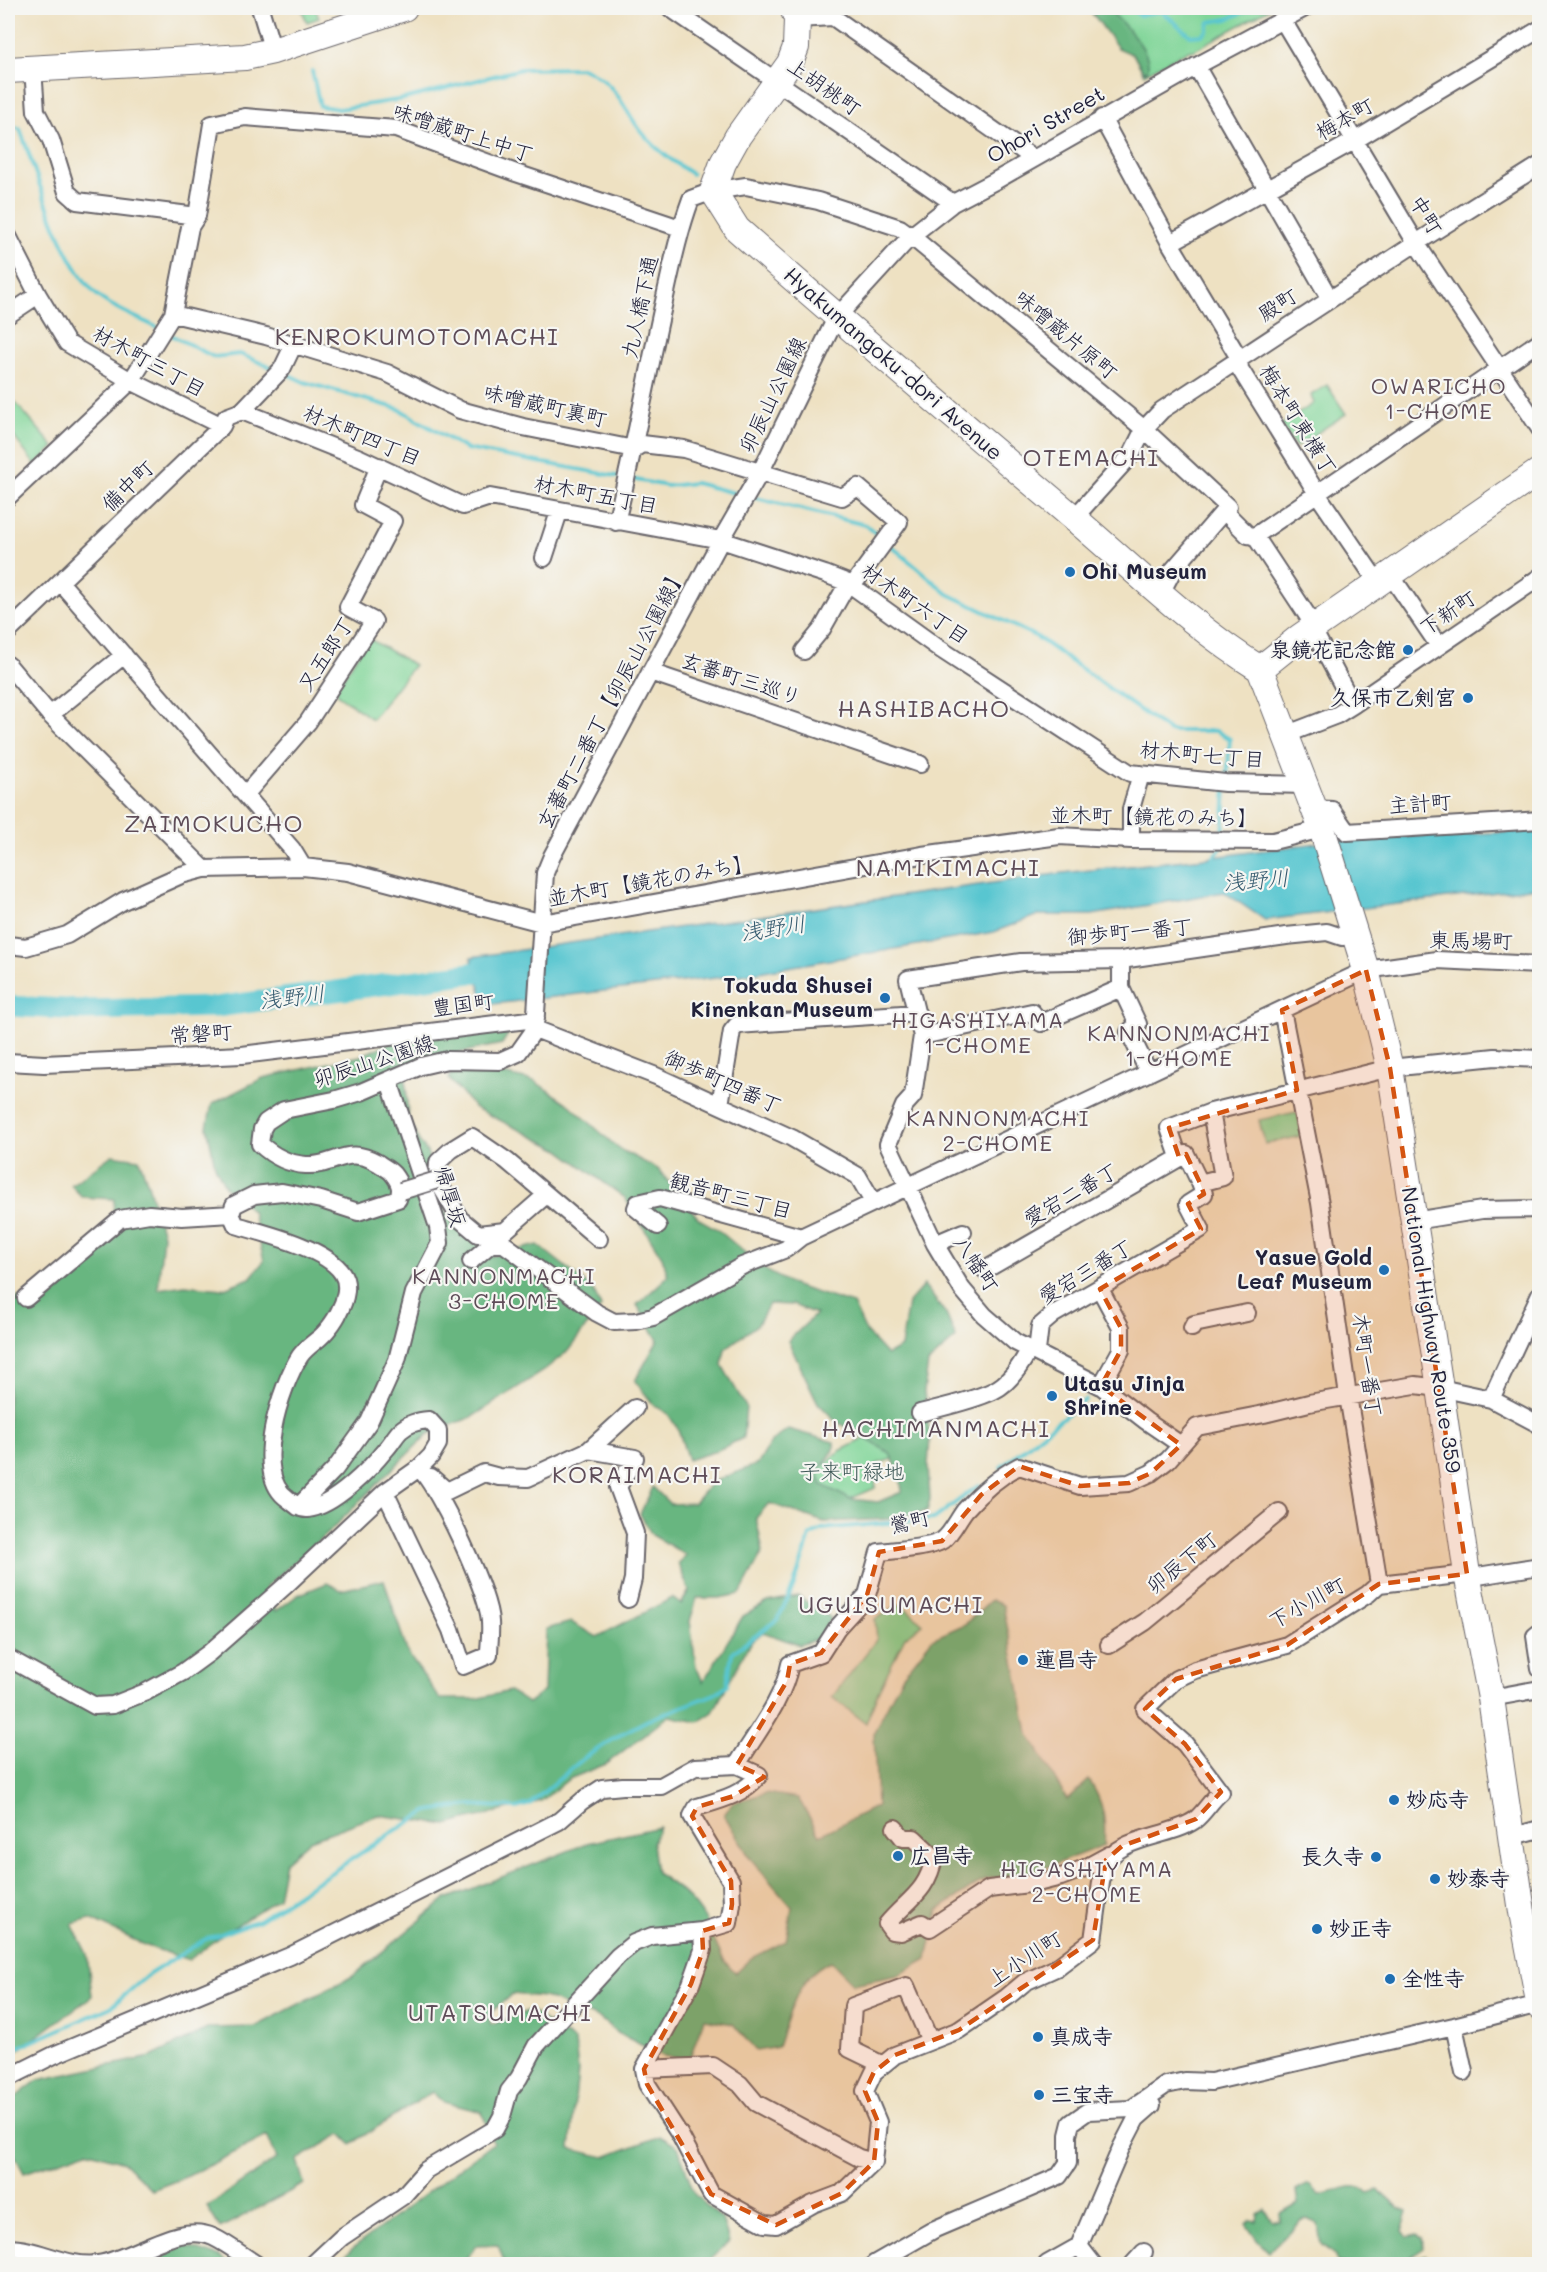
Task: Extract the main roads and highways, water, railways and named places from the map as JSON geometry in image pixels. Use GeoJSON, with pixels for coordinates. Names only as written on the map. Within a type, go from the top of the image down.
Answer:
{"type":"FeatureCollection","features":[{"type":"Feature","properties":{"kind":"highway"},"geometry":{"type":"LineString","coordinates":[[8,70],[245,57],[273,51],[404,8]]}},
{"type":"Feature","properties":{"kind":"highway","name":"Hyakumangoku-dori Avenue"},"geometry":{"type":"LineString","coordinates":[[795,13],[796,47],[790,63],[738,136],[723,163],[713,191],[737,229],[836,318],[1161,593],[1237,655],[1260,669]]}},
{"type":"Feature","properties":{"kind":"highway"},"geometry":{"type":"LineString","coordinates":[[1260,669],[1313,628],[1539,471]]}},
{"type":"Feature","properties":{"kind":"highway","name":"National Highway Route 359"},"geometry":{"type":"LineString","coordinates":[[1260,669],[1285,735],[1324,822],[1353,931],[1366,970],[1390,1068],[1467,1574],[1491,1698],[1510,1837],[1532,1919],[1539,2005]]}},
{"type":"Feature","properties":{"kind":"water"},"geometry":{"type":"Polygon","coordinates":[[[1539,831],[1539,887],[1265,920],[1224,892],[1092,915],[1038,915],[994,932],[741,975],[485,1005],[471,957],[1063,873],[1214,857],[1347,839],[1539,831]]]}},
{"type":"Feature","properties":{"kind":"waterway"},"geometry":{"type":"LineString","coordinates":[[1128,8],[1140,15],[1161,11],[1191,36],[1202,35],[1207,31],[1209,22],[1228,19],[1252,8]]}},
{"type":"Feature","properties":{"kind":"waterway"},"geometry":{"type":"LineString","coordinates":[[312,71],[320,106],[339,109],[404,99],[521,69],[582,68],[605,81],[650,142],[692,174]]}},
{"type":"Feature","properties":{"kind":"waterway"},"geometry":{"type":"LineString","coordinates":[[8,124],[20,129],[52,218],[62,241],[85,281],[104,300],[160,329]]}},
{"type":"Feature","properties":{"kind":"waterway"},"geometry":{"type":"LineString","coordinates":[[171,335],[214,357],[240,354],[275,369]]}},
{"type":"Feature","properties":{"kind":"waterway"},"geometry":{"type":"LineString","coordinates":[[285,373],[304,382],[399,409],[466,449],[621,477]]}},
{"type":"Feature","properties":{"kind":"waterway"},"geometry":{"type":"LineString","coordinates":[[631,479],[667,486],[695,483],[742,495]]}},
{"type":"Feature","properties":{"kind":"waterway"},"geometry":{"type":"LineString","coordinates":[[752,497],[866,525],[881,538]]}},
{"type":"Feature","properties":{"kind":"waterway"},"geometry":{"type":"LineString","coordinates":[[889,544],[948,594],[1037,637],[1169,731],[1216,731],[1230,739],[1227,778]]}},
{"type":"Feature","properties":{"kind":"waterway"},"geometry":{"type":"LineString","coordinates":[[1223,837],[1226,787]]}},
{"type":"Feature","properties":{"kind":"waterway"},"geometry":{"type":"LineString","coordinates":[[1213,861],[1222,847]]}},
{"type":"Feature","properties":{"kind":"waterway","name":"浅野川"},"geometry":{"type":"LineString","coordinates":[[8,1006],[83,1010],[216,1007],[502,969]]}},
{"type":"Feature","properties":{"kind":"waterway"},"geometry":{"type":"LineString","coordinates":[[1001,1467],[1085,1400]]}},
{"type":"Feature","properties":{"kind":"waterway"},"geometry":{"type":"LineString","coordinates":[[8,2052],[111,2007],[148,1975],[204,1940],[259,1920],[428,1811],[471,1805],[516,1808],[530,1804],[584,1758],[623,1733],[648,1720],[715,1694],[727,1685],[732,1653],[778,1619],[794,1585],[810,1536],[822,1529],[934,1519],[979,1485]]}},
{"type":"Feature","properties":{"kind":"place","name":"Ohi Museum"},"geometry":{"type":"Point","coordinates":[1070,572]}},
{"type":"Feature","properties":{"kind":"place","name":"泉鏡花記念館"},"geometry":{"type":"Point","coordinates":[1408,650]}},
{"type":"Feature","properties":{"kind":"place","name":"久保市乙剣宮"},"geometry":{"type":"Point","coordinates":[1468,698]}},
{"type":"Feature","properties":{"kind":"place","name":"Tokuda Shusei Kinenkan Museum"},"geometry":{"type":"Point","coordinates":[885,998]}},
{"type":"Feature","properties":{"kind":"place","name":"Yasue Gold Leaf Museum"},"geometry":{"type":"Point","coordinates":[1384,1270]}},
{"type":"Feature","properties":{"kind":"place","name":"Utasu Jinja Shrine"},"geometry":{"type":"Point","coordinates":[1052,1396]}},
{"type":"Feature","properties":{"kind":"place","name":"蓮昌寺"},"geometry":{"type":"Point","coordinates":[1023,1660]}},
{"type":"Feature","properties":{"kind":"place","name":"妙応寺"},"geometry":{"type":"Point","coordinates":[1394,1800]}},
{"type":"Feature","properties":{"kind":"place","name":"広昌寺"},"geometry":{"type":"Point","coordinates":[898,1856]}},
{"type":"Feature","properties":{"kind":"place","name":"長久寺"},"geometry":{"type":"Point","coordinates":[1376,1857]}},
{"type":"Feature","properties":{"kind":"place","name":"妙泰寺"},"geometry":{"type":"Point","coordinates":[1435,1879]}},
{"type":"Feature","properties":{"kind":"place","name":"妙正寺"},"geometry":{"type":"Point","coordinates":[1317,1929]}},
{"type":"Feature","properties":{"kind":"place","name":"全性寺"},"geometry":{"type":"Point","coordinates":[1390,1979]}},
{"type":"Feature","properties":{"kind":"place","name":"真成寺"},"geometry":{"type":"Point","coordinates":[1038,2037]}},
{"type":"Feature","properties":{"kind":"place","name":"三宝寺"},"geometry":{"type":"Point","coordinates":[1039,2095]}},
{"type":"Feature","properties":{"kind":"district","name":"KENROKUMOTOMACHI"},"geometry":{"type":"Point","coordinates":[417,337]}},
{"type":"Feature","properties":{"kind":"district","name":"OWARICHO 1-CHOME"},"geometry":{"type":"Point","coordinates":[1439,398]}},
{"type":"Feature","properties":{"kind":"district","name":"OTEMACHI"},"geometry":{"type":"Point","coordinates":[1091,458]}},
{"type":"Feature","properties":{"kind":"district","name":"HASHIBACHO"},"geometry":{"type":"Point","coordinates":[924,709]}},
{"type":"Feature","properties":{"kind":"district","name":"ZAIMOKUCHO"},"geometry":{"type":"Point","coordinates":[214,824]}},
{"type":"Feature","properties":{"kind":"district","name":"NAMIKIMACHI"},"geometry":{"type":"Point","coordinates":[948,868]}},
{"type":"Feature","properties":{"kind":"district","name":"HIGASHIYAMA 1-CHOME"},"geometry":{"type":"Point","coordinates":[978,1032]}},
{"type":"Feature","properties":{"kind":"district","name":"KANNONMACHI 1-CHOME"},"geometry":{"type":"Point","coordinates":[1179,1046]}},
{"type":"Feature","properties":{"kind":"district","name":"KANNONMACHI 2-CHOME"},"geometry":{"type":"Point","coordinates":[998,1130]}},
{"type":"Feature","properties":{"kind":"district","name":"KANNONMACHI 3-CHOME"},"geometry":{"type":"Point","coordinates":[504,1288]}},
{"type":"Feature","properties":{"kind":"district","name":"HACHIMANMACHI"},"geometry":{"type":"Point","coordinates":[936,1429]}},
{"type":"Feature","properties":{"kind":"district","name":"KORAIMACHI"},"geometry":{"type":"Point","coordinates":[637,1475]}},
{"type":"Feature","properties":{"kind":"district","name":"UGUISUMACHI"},"geometry":{"type":"Point","coordinates":[891,1605]}},
{"type":"Feature","properties":{"kind":"district","name":"HIGASHIYAMA 2-CHOME"},"geometry":{"type":"Point","coordinates":[1087,1882]}},
{"type":"Feature","properties":{"kind":"district","name":"UTATSUMACHI"},"geometry":{"type":"Point","coordinates":[500,2013]}},
{"type":"Feature","properties":{"kind":"park label","name":"子来町緑地"},"geometry":{"type":"Point","coordinates":[852,1472]}}]}
